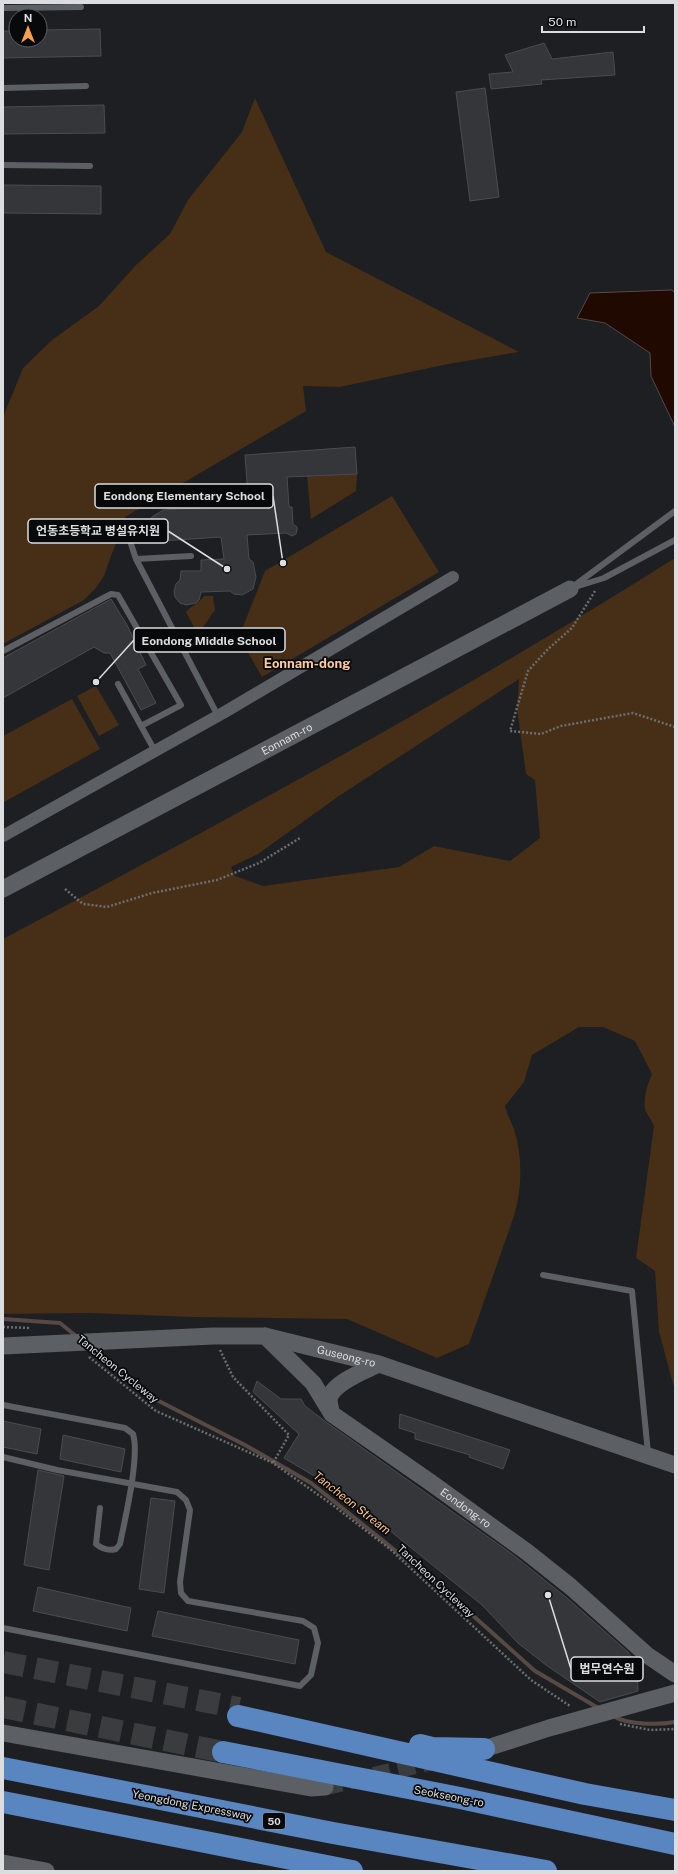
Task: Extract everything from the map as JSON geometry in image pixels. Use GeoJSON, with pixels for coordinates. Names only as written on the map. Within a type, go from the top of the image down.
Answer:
{"type":"FeatureCollection","features":[{"type":"Feature","properties":{"kind":"highway"},"geometry":{"type":"LineString","coordinates":[[484,1748],[432,1748],[238,1712],[585,1794],[675,1810]]}},
{"type":"Feature","properties":{"kind":"highway","name":"Seokseong-ro"},"geometry":{"type":"LineString","coordinates":[[222,1752],[460,1798],[675,1844]]}},
{"type":"Feature","properties":{"kind":"highway","name":"Yeongdong Expressway"},"geometry":{"type":"LineString","coordinates":[[3,1768],[333,1833],[546,1871]]}},
{"type":"Feature","properties":{"kind":"highway"},"geometry":{"type":"LineString","coordinates":[[3,1802],[352,1871]]}},
{"type":"Feature","properties":{"kind":"main road","name":"Eonnam-ro"},"geometry":{"type":"LineString","coordinates":[[3,889],[570,589]]}},
{"type":"Feature","properties":{"kind":"main road","name":"Guseong-ro"},"geometry":{"type":"LineString","coordinates":[[3,1346],[213,1336],[265,1336],[378,1364],[675,1465]]}},
{"type":"Feature","properties":{"kind":"main road","name":"Eondong-ro"},"geometry":{"type":"LineString","coordinates":[[265,1336],[313,1383],[332,1414],[527,1552],[570,1587],[647,1655],[675,1674]]}},
{"type":"Feature","properties":{"kind":"main road"},"geometry":{"type":"LineString","coordinates":[[332,1414],[329,1401],[331,1393],[337,1385],[378,1364]]}},
{"type":"Feature","properties":{"kind":"main road"},"geometry":{"type":"LineString","coordinates":[[484,1748],[549,1728],[675,1693]]}},
{"type":"Feature","properties":{"kind":"main road"},"geometry":{"type":"LineString","coordinates":[[3,1733],[311,1788],[325,1787]]}},
{"type":"Feature","properties":{"kind":"main road"},"geometry":{"type":"LineString","coordinates":[[3,1863],[46,1871]]}},
{"type":"Feature","properties":{"kind":"street"},"geometry":{"type":"LineString","coordinates":[[3,836],[218,716],[453,577]]}},
{"type":"Feature","properties":{"kind":"lane"},"geometry":{"type":"LineString","coordinates":[[3,8],[81,7]]}},
{"type":"Feature","properties":{"kind":"lane"},"geometry":{"type":"LineString","coordinates":[[3,88],[86,86]]}},
{"type":"Feature","properties":{"kind":"lane"},"geometry":{"type":"LineString","coordinates":[[3,165],[90,166]]}},
{"type":"Feature","properties":{"kind":"lane"},"geometry":{"type":"LineString","coordinates":[[570,589],[675,511]]}},
{"type":"Feature","properties":{"kind":"lane"},"geometry":{"type":"LineString","coordinates":[[570,589],[604,578],[675,540]]}},
{"type":"Feature","properties":{"kind":"lane"},"geometry":{"type":"LineString","coordinates":[[131,544],[136,559],[218,716]]}},
{"type":"Feature","properties":{"kind":"lane"},"geometry":{"type":"LineString","coordinates":[[136,559],[191,556]]}},
{"type":"Feature","properties":{"kind":"lane"},"geometry":{"type":"LineString","coordinates":[[3,651],[111,594],[118,595],[181,705],[141,726]]}},
{"type":"Feature","properties":{"kind":"lane"},"geometry":{"type":"LineString","coordinates":[[118,684],[155,751]]}},
{"type":"Feature","properties":{"kind":"lane"},"geometry":{"type":"LineString","coordinates":[[543,1275],[632,1291],[648,1457]]}},
{"type":"Feature","properties":{"kind":"lane"},"geometry":{"type":"LineString","coordinates":[[3,1405],[125,1428],[134,1434],[136,1442],[131,1483],[120,1544],[116,1549],[111,1550],[100,1547],[96,1544],[100,1508]]}},
{"type":"Feature","properties":{"kind":"lane"},"geometry":{"type":"LineString","coordinates":[[3,1458],[57,1470],[178,1492],[186,1500],[190,1510],[180,1582],[181,1593],[188,1601],[303,1621],[314,1628],[318,1642],[311,1675],[300,1686],[3,1628]]}},
{"type":"Feature","properties":{"kind":"path"},"geometry":{"type":"LineString","coordinates":[[604,578],[572,628],[548,649],[528,671],[510,731],[541,734],[561,726],[633,713],[675,727]]}},
{"type":"Feature","properties":{"kind":"path"},"geometry":{"type":"LineString","coordinates":[[65,889],[83,904],[107,906],[152,893],[217,880],[259,863],[300,838]]}},
{"type":"Feature","properties":{"kind":"path"},"geometry":{"type":"LineString","coordinates":[[3,1327],[31,1328]]}},
{"type":"Feature","properties":{"kind":"path"},"geometry":{"type":"LineString","coordinates":[[213,1336],[233,1378],[290,1435],[273,1463]]}},
{"type":"Feature","properties":{"kind":"path","name":"Tancheon Cycleway"},"geometry":{"type":"LineString","coordinates":[[85,1353],[156,1412],[273,1463],[330,1503],[390,1549],[531,1680],[577,1709]]}},
{"type":"Feature","properties":{"kind":"path"},"geometry":{"type":"LineString","coordinates":[[614,1723],[650,1730],[675,1729]]}},
{"type":"Feature","properties":{"kind":"shaded area"},"geometry":{"type":"Polygon","coordinates":[[[255,98],[326,252],[519,352],[448,364],[340,387],[303,386],[306,411],[125,517],[104,576],[95,589],[84,600],[3,644],[3,417],[23,368],[52,340],[99,306],[136,265],[170,234],[188,200],[242,132],[255,98]]]}},
{"type":"Feature","properties":{"kind":"shaded area"},"geometry":{"type":"Polygon","coordinates":[[[672,290],[675,293],[675,427],[651,376],[650,353],[605,323],[577,318],[590,293],[672,290]]]}},
{"type":"Feature","properties":{"kind":"shaded area"},"geometry":{"type":"Polygon","coordinates":[[[357,474],[356,491],[311,519],[307,476],[357,474]]]}},
{"type":"Feature","properties":{"kind":"shaded area"},"geometry":{"type":"Polygon","coordinates":[[[392,496],[439,572],[262,677],[239,637],[265,571],[392,496]]]}},
{"type":"Feature","properties":{"kind":"shaded area"},"geometry":{"type":"Polygon","coordinates":[[[675,558],[675,1391],[659,1332],[655,1271],[636,1258],[654,1126],[646,1111],[645,1104],[646,1091],[652,1074],[635,1041],[603,1027],[579,1027],[532,1055],[524,1082],[505,1106],[514,1129],[519,1151],[519,1195],[514,1216],[469,1344],[437,1358],[347,1319],[193,1317],[88,1313],[3,1314],[3,939],[258,802],[510,659],[675,558]],[[519,679],[339,796],[258,854],[231,867],[235,876],[263,886],[399,867],[434,846],[510,861],[540,838],[535,780],[526,774],[517,708],[519,679]]]}},
{"type":"Feature","properties":{"kind":"shaded area"},"geometry":{"type":"Polygon","coordinates":[[[204,596],[213,596],[215,610],[201,630],[194,627],[186,612],[204,596]]]}},
{"type":"Feature","properties":{"kind":"shaded area"},"geometry":{"type":"Polygon","coordinates":[[[96,686],[119,725],[99,736],[77,696],[96,686]]]}},
{"type":"Feature","properties":{"kind":"shaded area"},"geometry":{"type":"Polygon","coordinates":[[[72,699],[100,749],[4,802],[3,736],[72,699]]]}},
{"type":"Feature","properties":{"kind":"building"},"geometry":{"type":"Polygon","coordinates":[[[100,29],[101,56],[3,58],[3,31],[8,31],[8,48],[48,48],[48,30],[100,29]]]}},
{"type":"Feature","properties":{"kind":"building"},"geometry":{"type":"Polygon","coordinates":[[[544,43],[552,59],[613,52],[615,75],[541,80],[542,84],[491,89],[489,74],[513,72],[505,55],[544,43]]]}},
{"type":"Feature","properties":{"kind":"building"},"geometry":{"type":"Polygon","coordinates":[[[485,88],[499,197],[470,201],[456,92],[485,88]]]}},
{"type":"Feature","properties":{"kind":"building"},"geometry":{"type":"Polygon","coordinates":[[[104,105],[105,133],[3,134],[3,107],[104,105]]]}},
{"type":"Feature","properties":{"kind":"building"},"geometry":{"type":"Polygon","coordinates":[[[3,185],[101,186],[101,214],[3,213],[3,185]]]}},
{"type":"Feature","properties":{"kind":"building"},"geometry":{"type":"Polygon","coordinates":[[[355,447],[357,474],[287,477],[289,507],[292,507],[293,524],[297,527],[296,534],[292,536],[286,533],[247,535],[249,559],[253,562],[256,577],[253,589],[242,595],[234,594],[230,591],[201,592],[199,600],[196,603],[186,605],[180,603],[175,597],[174,591],[176,584],[180,580],[181,571],[201,571],[201,560],[224,559],[221,537],[146,542],[147,523],[152,517],[163,510],[214,507],[215,497],[248,495],[245,455],[355,447]]]}},
{"type":"Feature","properties":{"kind":"building"},"geometry":{"type":"Polygon","coordinates":[[[111,599],[127,625],[146,665],[138,669],[156,703],[141,710],[110,653],[104,653],[94,647],[3,698],[3,658],[111,599]]]}},
{"type":"Feature","properties":{"kind":"building"},"geometry":{"type":"Polygon","coordinates":[[[257,1381],[281,1399],[301,1399],[305,1406],[326,1422],[512,1554],[567,1598],[628,1652],[637,1666],[638,1691],[600,1702],[546,1665],[518,1643],[482,1605],[378,1521],[333,1487],[284,1458],[299,1434],[253,1392],[257,1381]]]}},
{"type":"Feature","properties":{"kind":"building"},"geometry":{"type":"Polygon","coordinates":[[[400,1414],[510,1450],[503,1469],[469,1457],[470,1455],[415,1439],[415,1433],[399,1428],[400,1414]]]}},
{"type":"Feature","properties":{"kind":"building"},"geometry":{"type":"Polygon","coordinates":[[[3,1421],[41,1429],[37,1454],[3,1447],[3,1421]]]}},
{"type":"Feature","properties":{"kind":"building"},"geometry":{"type":"Polygon","coordinates":[[[63,1435],[125,1449],[121,1472],[60,1459],[63,1435]]]}},
{"type":"Feature","properties":{"kind":"building"},"geometry":{"type":"Polygon","coordinates":[[[38,1470],[64,1476],[49,1570],[24,1565],[38,1470]]]}},
{"type":"Feature","properties":{"kind":"building"},"geometry":{"type":"Polygon","coordinates":[[[151,1498],[175,1501],[164,1593],[139,1589],[151,1498]]]}},
{"type":"Feature","properties":{"kind":"building"},"geometry":{"type":"Polygon","coordinates":[[[38,1587],[131,1608],[127,1631],[33,1611],[38,1587]]]}},
{"type":"Feature","properties":{"kind":"building"},"geometry":{"type":"Polygon","coordinates":[[[158,1611],[299,1640],[295,1664],[152,1636],[158,1611]]]}},
{"type":"Feature","properties":{"kind":"waterway","name":"Tancheon Stream"},"geometry":{"type":"LineString","coordinates":[[3,1319],[60,1323],[76,1336]]}},
{"type":"Feature","properties":{"kind":"waterway","name":"Tancheon Stream"},"geometry":{"type":"LineString","coordinates":[[89,1347],[147,1395],[245,1445],[311,1483],[442,1588],[535,1671],[600,1709]]}},
{"type":"Feature","properties":{"kind":"waterway","name":"Tancheon Stream"},"geometry":{"type":"LineString","coordinates":[[613,1716],[619,1719],[643,1724],[675,1722]]}},
{"type":"Feature","properties":{"kind":"tunnel"},"geometry":{"type":"LineString","coordinates":[[3,1662],[239,1708]]}},
{"type":"Feature","properties":{"kind":"tunnel"},"geometry":{"type":"LineString","coordinates":[[3,1707],[223,1752]]}},
{"type":"Feature","properties":{"kind":"tunnel"},"geometry":{"type":"LineString","coordinates":[[325,1787],[434,1761]]}},
{"type":"Feature","properties":{"kind":"place","name":"Eondong Elementary School"},"geometry":{"type":"Point","coordinates":[283,563]}},
{"type":"Feature","properties":{"kind":"place","name":"언동초등학교 병설유치원"},"geometry":{"type":"Point","coordinates":[227,569]}},
{"type":"Feature","properties":{"kind":"place","name":"Eondong Middle School"},"geometry":{"type":"Point","coordinates":[96,682]}},
{"type":"Feature","properties":{"kind":"place","name":"법무연수원"},"geometry":{"type":"Point","coordinates":[548,1595]}},
{"type":"Feature","properties":{"kind":"district","name":"Eonnam-dong"},"geometry":{"type":"Point","coordinates":[307,663]}}]}
